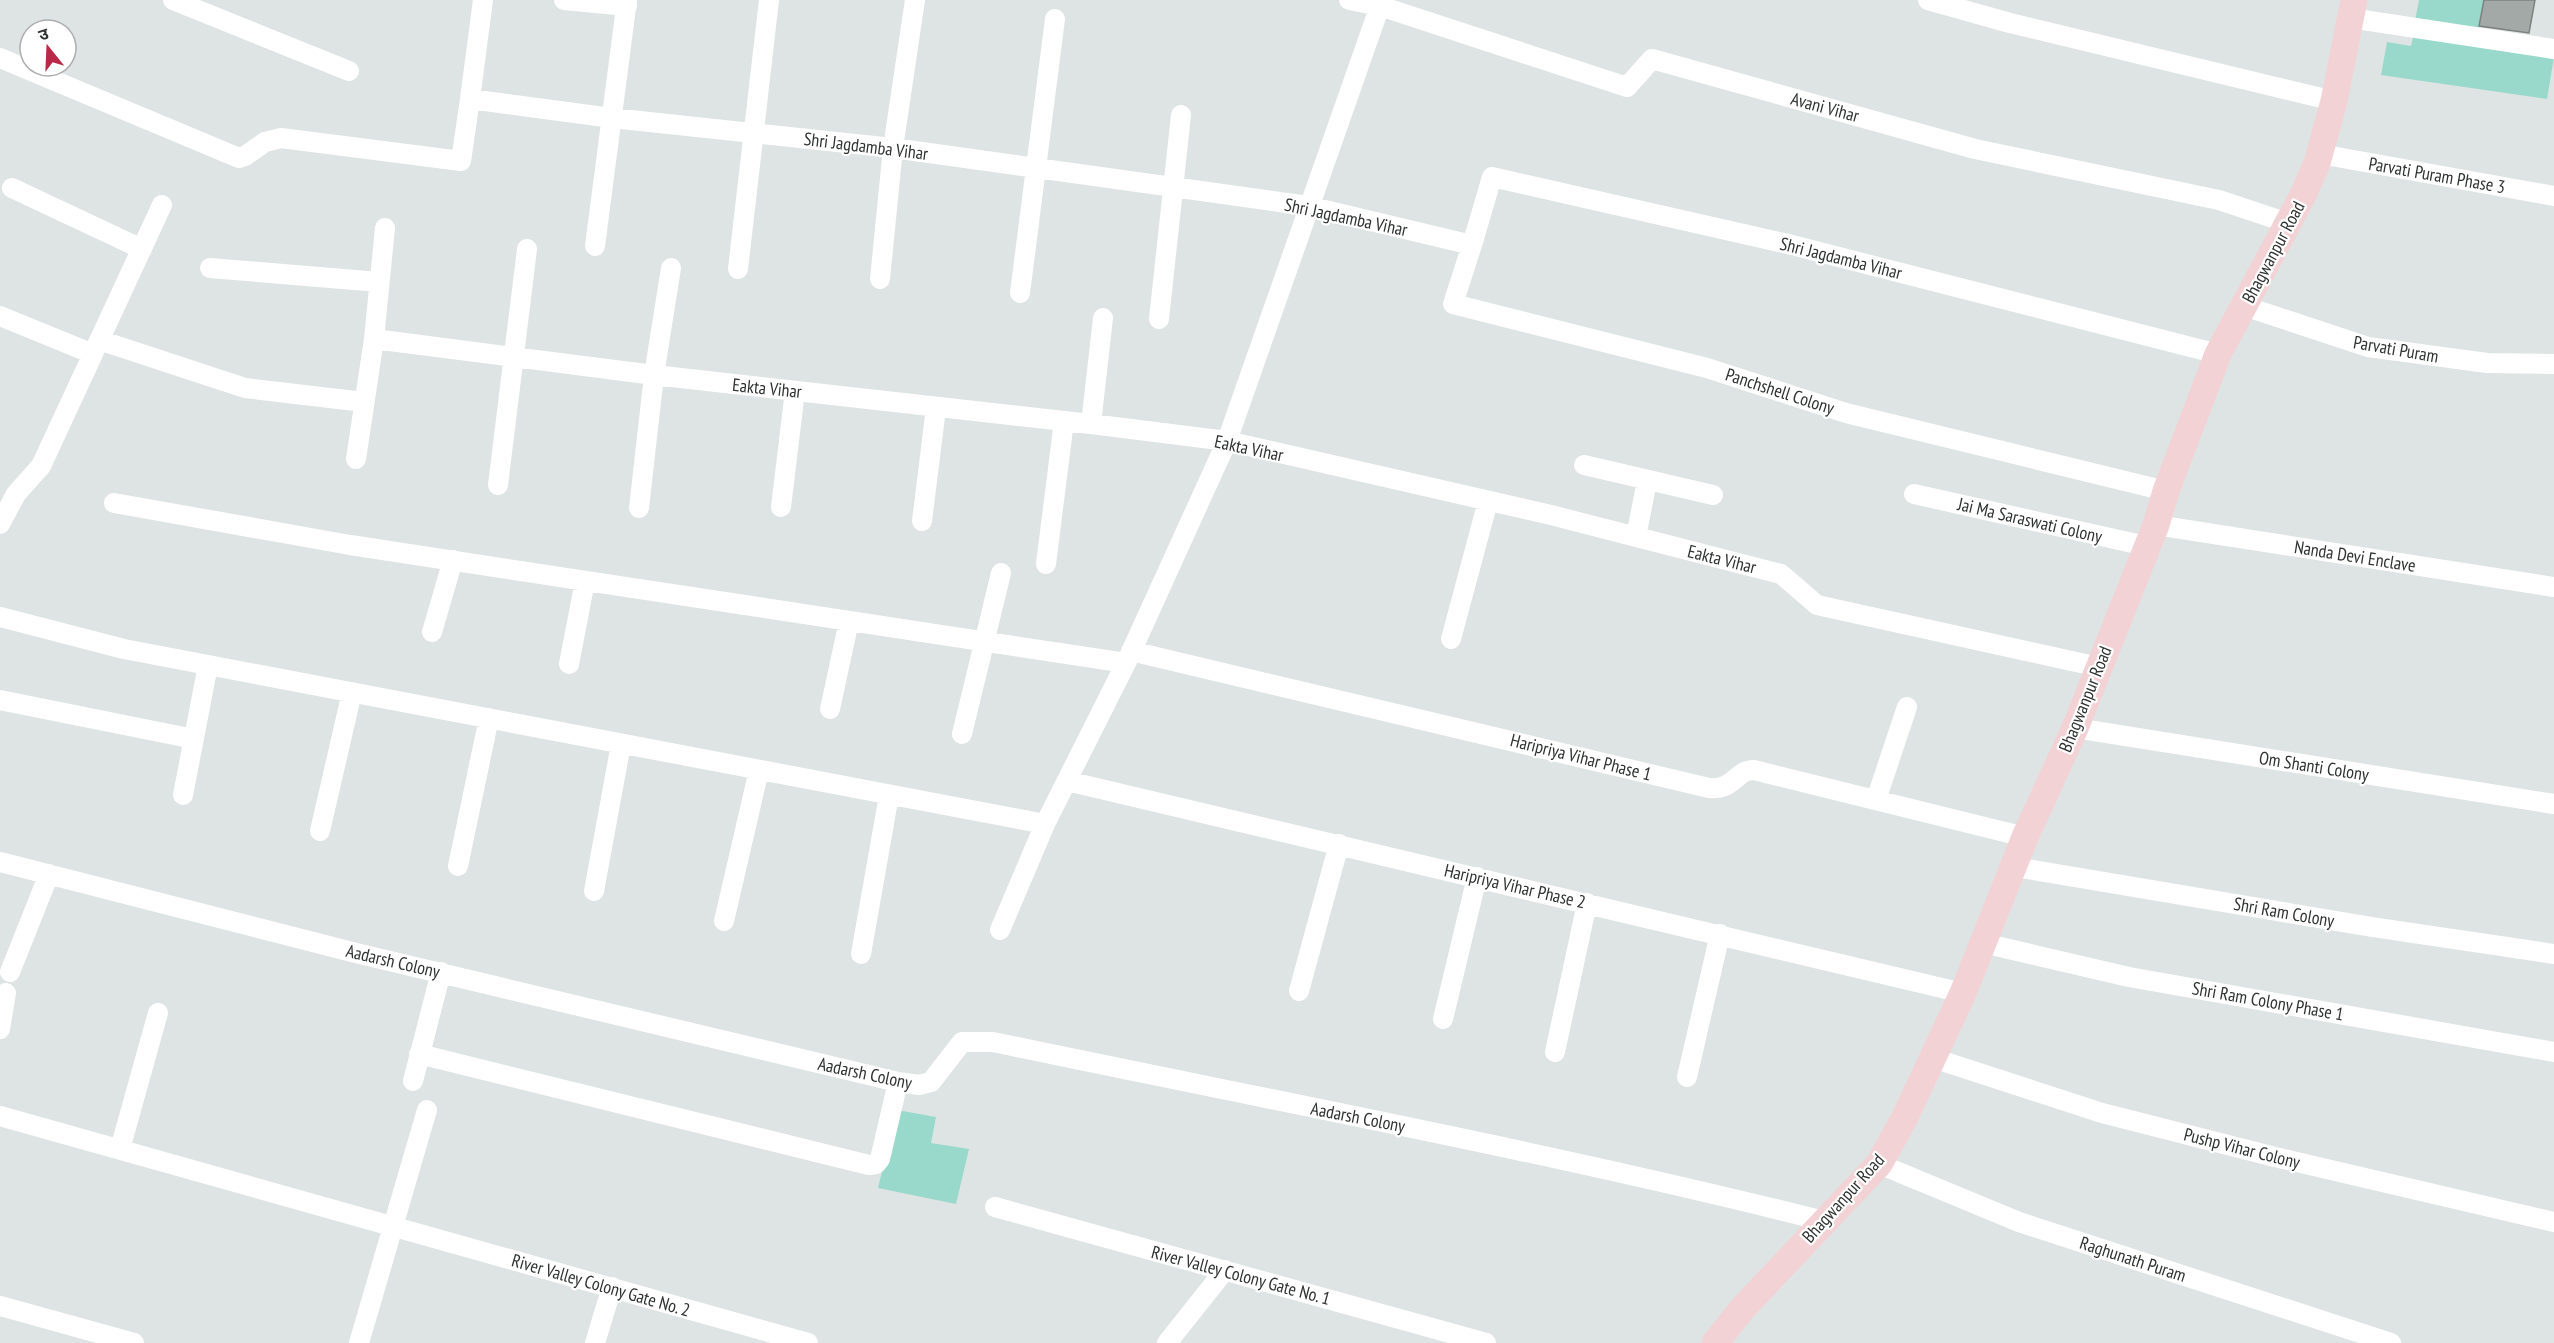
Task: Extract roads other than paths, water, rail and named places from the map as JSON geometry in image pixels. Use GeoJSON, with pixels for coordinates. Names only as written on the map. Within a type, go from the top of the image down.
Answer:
{"type":"FeatureCollection","features":[{"type":"Feature","properties":{"kind":"street"},"geometry":{"type":"LineString","coordinates":[[172,0],[349,71]]}},
{"type":"Feature","properties":{"kind":"street"},"geometry":{"type":"LineString","coordinates":[[0,58],[239,158],[265,142],[281,138],[460,161],[483,0]]}},
{"type":"Feature","properties":{"kind":"street"},"geometry":{"type":"LineString","coordinates":[[564,0],[627,3],[595,246]]}},
{"type":"Feature","properties":{"kind":"street"},"geometry":{"type":"LineString","coordinates":[[738,269],[769,0]]}},
{"type":"Feature","properties":{"kind":"street"},"geometry":{"type":"LineString","coordinates":[[880,279],[893,148],[915,0]]}},
{"type":"Feature","properties":{"kind":"street"},"geometry":{"type":"LineString","coordinates":[[1000,930],[1045,824],[1128,657],[1227,441],[1381,3],[1349,0]]}},
{"type":"Feature","properties":{"kind":"street"},"geometry":{"type":"LineString","coordinates":[[1928,0],[2010,23],[2334,101]]}},
{"type":"Feature","properties":{"kind":"street","name":"Avani Vihar"},"geometry":{"type":"LineString","coordinates":[[1381,3],[1627,87],[1652,59],[1975,149],[2219,200],[2288,223]]}},
{"type":"Feature","properties":{"kind":"street"},"geometry":{"type":"LineString","coordinates":[[2352,9],[2554,49]]}},
{"type":"Feature","properties":{"kind":"street","name":"Bhagwanpur Road"},"geometry":{"type":"LineString","coordinates":[[1714,1343],[1743,1308],[1879,1164],[1933,1058],[1963,993],[2025,837],[2075,728],[2151,536],[2218,354],[2303,195],[2320,154],[2334,101],[2352,9]]}},
{"type":"Feature","properties":{"kind":"street"},"geometry":{"type":"LineString","coordinates":[[1020,293],[1055,19]]}},
{"type":"Feature","properties":{"kind":"street","name":"Shri Jagdamba Vihar"},"geometry":{"type":"LineString","coordinates":[[470,99],[612,118],[893,148],[1308,206],[1472,245],[1492,177],[1788,244],[2218,354]]}},
{"type":"Feature","properties":{"kind":"street"},"geometry":{"type":"LineString","coordinates":[[1159,319],[1181,115]]}},
{"type":"Feature","properties":{"kind":"street","name":"Parvati Puram Phase 3"},"geometry":{"type":"LineString","coordinates":[[2320,154],[2554,196]]}},
{"type":"Feature","properties":{"kind":"street"},"geometry":{"type":"LineString","coordinates":[[12,188],[142,249]]}},
{"type":"Feature","properties":{"kind":"street"},"geometry":{"type":"LineString","coordinates":[[0,524],[16,494],[41,466],[162,205]]}},
{"type":"Feature","properties":{"kind":"street"},"geometry":{"type":"LineString","coordinates":[[356,459],[374,339],[386,228]]}},
{"type":"Feature","properties":{"kind":"street","name":"Panchshell Colony"},"geometry":{"type":"LineString","coordinates":[[1472,245],[1453,304],[1707,368],[1846,413],[2166,491]]}},
{"type":"Feature","properties":{"kind":"street"},"geometry":{"type":"LineString","coordinates":[[498,484],[527,249]]}},
{"type":"Feature","properties":{"kind":"street"},"geometry":{"type":"LineString","coordinates":[[210,268],[379,282]]}},
{"type":"Feature","properties":{"kind":"street"},"geometry":{"type":"LineString","coordinates":[[639,508],[654,375],[671,268]]}},
{"type":"Feature","properties":{"kind":"street","name":"Parvati Puram"},"geometry":{"type":"LineString","coordinates":[[2244,306],[2368,346],[2487,363],[2554,364]]}},
{"type":"Feature","properties":{"kind":"street"},"geometry":{"type":"LineString","coordinates":[[0,316],[96,347],[245,388],[364,402]]}},
{"type":"Feature","properties":{"kind":"street"},"geometry":{"type":"LineString","coordinates":[[1091,424],[1102,318]]}},
{"type":"Feature","properties":{"kind":"street","name":"Eakta Vihar"},"geometry":{"type":"LineString","coordinates":[[374,339],[654,375],[1227,441],[1488,501],[1781,574],[1817,604],[2099,668]]}},
{"type":"Feature","properties":{"kind":"street"},"geometry":{"type":"LineString","coordinates":[[781,507],[795,391]]}},
{"type":"Feature","properties":{"kind":"street"},"geometry":{"type":"LineString","coordinates":[[922,521],[936,408]]}},
{"type":"Feature","properties":{"kind":"street"},"geometry":{"type":"LineString","coordinates":[[1046,564],[1064,421]]}},
{"type":"Feature","properties":{"kind":"street"},"geometry":{"type":"LineString","coordinates":[[1584,465],[1713,495]]}},
{"type":"Feature","properties":{"kind":"street"},"geometry":{"type":"LineString","coordinates":[[1636,537],[1647,481]]}},
{"type":"Feature","properties":{"kind":"street","name":"Jai Ma Saraswati Colony"},"geometry":{"type":"LineString","coordinates":[[1914,494],[2151,536]]}},
{"type":"Feature","properties":{"kind":"street"},"geometry":{"type":"LineString","coordinates":[[1451,639],[1488,501]]}},
{"type":"Feature","properties":{"kind":"street","name":"Haripriya Vihar Phase 1"},"geometry":{"type":"LineString","coordinates":[[114,503],[453,561],[984,641],[1128,657],[1709,788],[1726,788],[1746,771],[1754,770],[2025,837]]}},
{"type":"Feature","properties":{"kind":"street","name":"Nanda Devi Enclave"},"geometry":{"type":"LineString","coordinates":[[2151,536],[2554,587]]}},
{"type":"Feature","properties":{"kind":"street"},"geometry":{"type":"LineString","coordinates":[[432,632],[453,561]]}},
{"type":"Feature","properties":{"kind":"street"},"geometry":{"type":"LineString","coordinates":[[962,734],[1001,573]]}},
{"type":"Feature","properties":{"kind":"street"},"geometry":{"type":"LineString","coordinates":[[569,664],[585,581]]}},
{"type":"Feature","properties":{"kind":"street"},"geometry":{"type":"LineString","coordinates":[[0,617],[124,649],[1045,824]]}},
{"type":"Feature","properties":{"kind":"street"},"geometry":{"type":"LineString","coordinates":[[830,709],[849,621]]}},
{"type":"Feature","properties":{"kind":"street"},"geometry":{"type":"LineString","coordinates":[[183,795],[208,665]]}},
{"type":"Feature","properties":{"kind":"street"},"geometry":{"type":"LineString","coordinates":[[320,831],[352,692]]}},
{"type":"Feature","properties":{"kind":"street"},"geometry":{"type":"LineString","coordinates":[[0,700],[194,739]]}},
{"type":"Feature","properties":{"kind":"street"},"geometry":{"type":"LineString","coordinates":[[1876,800],[1907,708]]}},
{"type":"Feature","properties":{"kind":"street"},"geometry":{"type":"LineString","coordinates":[[458,866],[489,718]]}},
{"type":"Feature","properties":{"kind":"street","name":"Om Shanti Colony"},"geometry":{"type":"LineString","coordinates":[[2075,728],[2554,804]]}},
{"type":"Feature","properties":{"kind":"street"},"geometry":{"type":"LineString","coordinates":[[594,891],[621,744]]}},
{"type":"Feature","properties":{"kind":"street"},"geometry":{"type":"LineString","coordinates":[[724,921],[759,770]]}},
{"type":"Feature","properties":{"kind":"street","name":"Haripriya Vihar Phase 2"},"geometry":{"type":"LineString","coordinates":[[1067,781],[1963,993]]}},
{"type":"Feature","properties":{"kind":"street"},"geometry":{"type":"LineString","coordinates":[[861,954],[889,795]]}},
{"type":"Feature","properties":{"kind":"street"},"geometry":{"type":"LineString","coordinates":[[1299,991],[1339,844]]}},
{"type":"Feature","properties":{"kind":"street","name":"Aadarsh Colony"},"geometry":{"type":"LineString","coordinates":[[0,862],[356,953],[898,1082],[919,1085],[932,1082],[962,1042],[993,1042],[1473,1140],[1824,1221]]}},
{"type":"Feature","properties":{"kind":"street","name":"Shri Ram Colony"},"geometry":{"type":"LineString","coordinates":[[2015,867],[2372,927],[2554,954]]}},
{"type":"Feature","properties":{"kind":"street"},"geometry":{"type":"LineString","coordinates":[[10,972],[49,874]]}},
{"type":"Feature","properties":{"kind":"street"},"geometry":{"type":"LineString","coordinates":[[1443,1019],[1477,877]]}},
{"type":"Feature","properties":{"kind":"street"},"geometry":{"type":"LineString","coordinates":[[1555,1052],[1587,903]]}},
{"type":"Feature","properties":{"kind":"street"},"geometry":{"type":"LineString","coordinates":[[1687,1077],[1720,934]]}},
{"type":"Feature","properties":{"kind":"street","name":"Shri Ram Colony Phase 1"},"geometry":{"type":"LineString","coordinates":[[1983,943],[2129,977],[2554,1052]]}},
{"type":"Feature","properties":{"kind":"street"},"geometry":{"type":"LineString","coordinates":[[413,1081],[441,972]]}},
{"type":"Feature","properties":{"kind":"street"},"geometry":{"type":"LineString","coordinates":[[0,1029],[6,993]]}},
{"type":"Feature","properties":{"kind":"street"},"geometry":{"type":"LineString","coordinates":[[120,1149],[158,1013]]}},
{"type":"Feature","properties":{"kind":"street"},"geometry":{"type":"LineString","coordinates":[[419,1054],[869,1165],[876,1164],[880,1159],[898,1082]]}},
{"type":"Feature","properties":{"kind":"street","name":"Pushp Vihar Colony"},"geometry":{"type":"LineString","coordinates":[[1933,1058],[2102,1113],[2554,1222]]}},
{"type":"Feature","properties":{"kind":"street"},"geometry":{"type":"LineString","coordinates":[[359,1343],[427,1110]]}},
{"type":"Feature","properties":{"kind":"street","name":"River Valley Colony Gate No. 2"},"geometry":{"type":"LineString","coordinates":[[0,1116],[808,1343]]}},
{"type":"Feature","properties":{"kind":"street","name":"Raghunath Puram"},"geometry":{"type":"LineString","coordinates":[[1879,1164],[2019,1222],[2391,1343]]}},
{"type":"Feature","properties":{"kind":"street","name":"River Valley Colony Gate No. 1"},"geometry":{"type":"LineString","coordinates":[[995,1207],[1486,1343]]}},
{"type":"Feature","properties":{"kind":"street"},"geometry":{"type":"LineString","coordinates":[[1167,1343],[1225,1270]]}},
{"type":"Feature","properties":{"kind":"street"},"geometry":{"type":"LineString","coordinates":[[595,1343],[612,1287]]}},
{"type":"Feature","properties":{"kind":"street"},"geometry":{"type":"LineString","coordinates":[[0,1306],[134,1343]]}}]}
